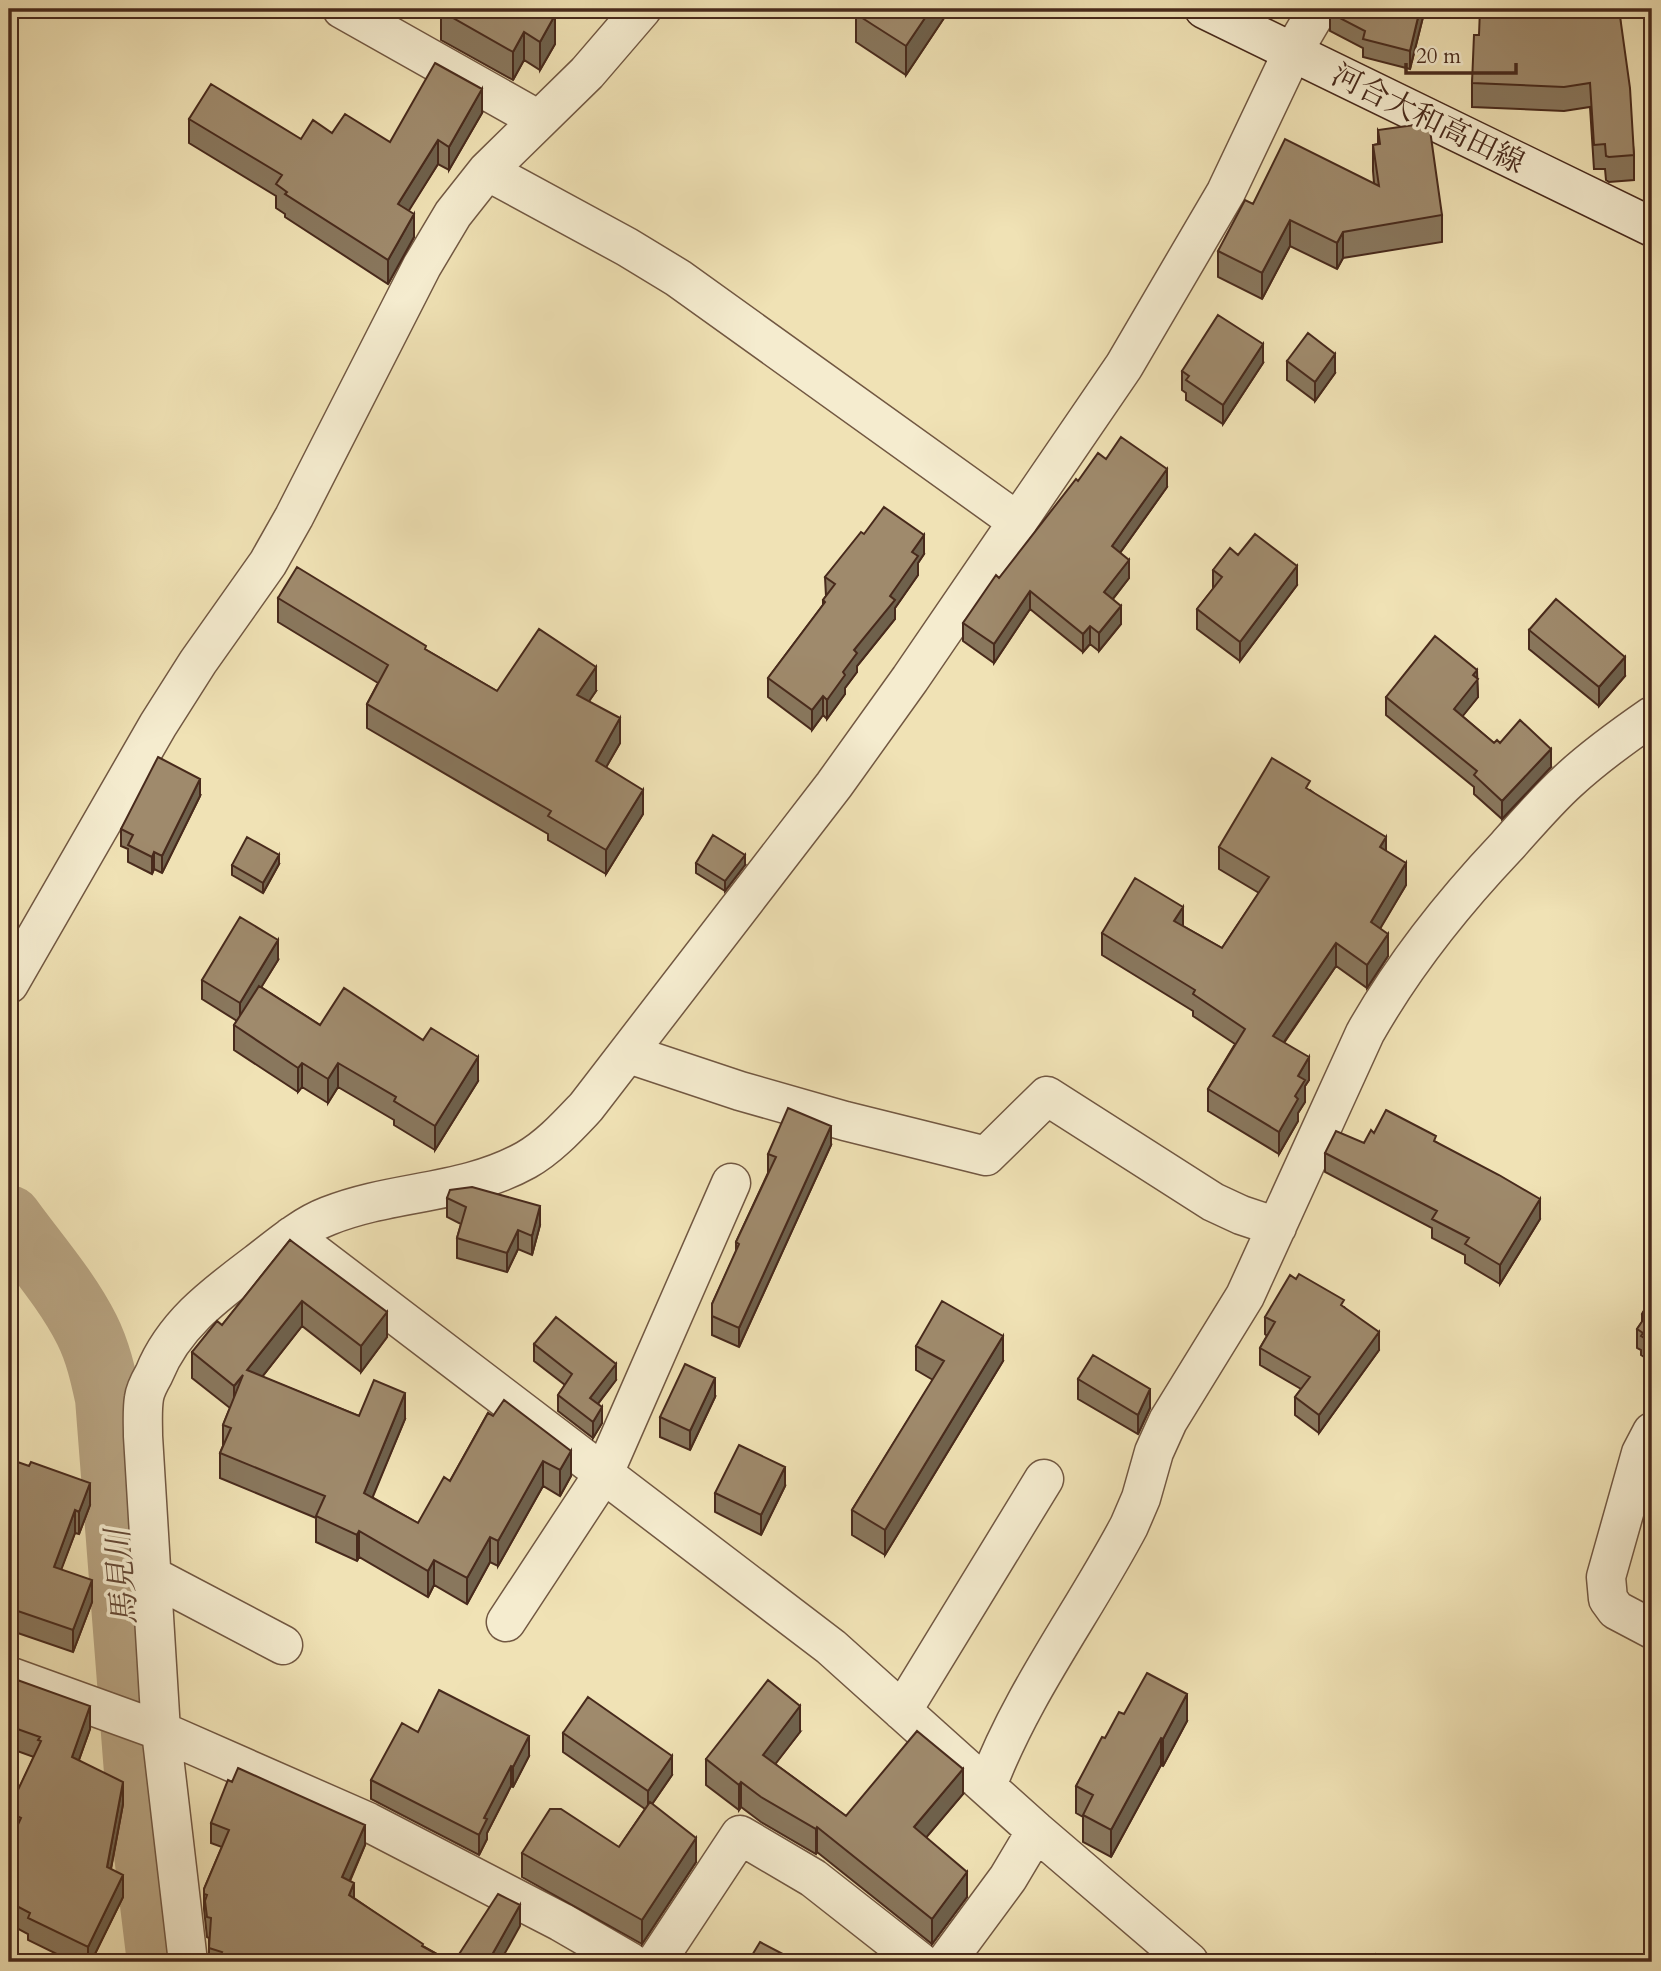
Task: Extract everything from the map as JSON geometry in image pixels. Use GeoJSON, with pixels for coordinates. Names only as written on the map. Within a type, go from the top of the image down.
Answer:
{"type":"FeatureCollection","features":[{"type":"Feature","properties":{"kind":"street"},"geometry":{"type":"LineString","coordinates":[[342,9],[539,120]]}},
{"type":"Feature","properties":{"kind":"street"},"geometry":{"type":"LineString","coordinates":[[9,984],[158,725],[198,662],[268,563],[295,517],[422,266],[453,214],[487,171],[587,73],[642,9]]}},
{"type":"Feature","properties":{"kind":"street","name":"河合大和高田線"},"geometry":{"type":"LineString","coordinates":[[1204,9],[1652,227]]}},
{"type":"Feature","properties":{"kind":"street"},"geometry":{"type":"LineString","coordinates":[[188,1962],[138,1723],[152,1576],[143,1436],[144,1397],[157,1365],[177,1333],[200,1307],[292,1236],[326,1217],[357,1207],[492,1177],[529,1158],[558,1136],[586,1108],[841,774],[910,679],[1124,366],[1226,192],[1292,53],[1318,9]]}},
{"type":"Feature","properties":{"kind":"street"},"geometry":{"type":"LineString","coordinates":[[487,171],[627,247],[678,278],[1018,522]]}},
{"type":"Feature","properties":{"kind":"street"},"geometry":{"type":"LineString","coordinates":[[987,1786],[1017,1717],[1129,1526],[1141,1498],[1154,1452],[1168,1421],[1245,1296],[1365,1033],[1384,998],[1466,889],[1566,782],[1652,716]]}},
{"type":"Feature","properties":{"kind":"street"},"geometry":{"type":"LineString","coordinates":[[629,1054],[740,1091],[845,1121],[986,1156],[1047,1096],[1213,1202],[1277,1227]]}},
{"type":"Feature","properties":{"kind":"street"},"geometry":{"type":"LineString","coordinates":[[506,1622],[604,1473],[732,1183]]}},
{"type":"Feature","properties":{"kind":"street"},"geometry":{"type":"LineString","coordinates":[[292,1236],[831,1647],[1036,1831],[1189,1962]]}},
{"type":"Feature","properties":{"kind":"street"},"geometry":{"type":"LineString","coordinates":[[1652,1432],[1642,1453],[1606,1577],[1608,1599],[1616,1610],[1652,1629]]}},
{"type":"Feature","properties":{"kind":"street"},"geometry":{"type":"LineString","coordinates":[[902,1711],[1044,1479]]}},
{"type":"Feature","properties":{"kind":"street"},"geometry":{"type":"LineString","coordinates":[[152,1576],[283,1645]]}},
{"type":"Feature","properties":{"kind":"street"},"geometry":{"type":"LineString","coordinates":[[9,1676],[138,1723],[390,1833],[634,1962],[740,1835],[813,1878],[920,1962]]}},
{"type":"Feature","properties":{"kind":"street"},"geometry":{"type":"LineString","coordinates":[[946,1962],[1008,1878],[1036,1831]]}},
{"type":"Feature","properties":{"kind":"building"},"geometry":{"type":"Polygon","coordinates":[[[543,9],[555,15],[540,42],[524,32],[513,52],[441,11],[543,9]]]}},
{"type":"Feature","properties":{"kind":"building"},"geometry":{"type":"Polygon","coordinates":[[[859,9],[931,9],[906,46],[856,14],[859,9]]]}},
{"type":"Feature","properties":{"kind":"building"},"geometry":{"type":"Polygon","coordinates":[[[1333,9],[1420,9],[1410,51],[1363,39],[1365,31],[1330,13],[1333,9]]]}},
{"type":"Feature","properties":{"kind":"building"},"geometry":{"type":"Polygon","coordinates":[[[1480,9],[1619,9],[1630,88],[1634,155],[1609,157],[1606,156],[1605,144],[1594,145],[1590,83],[1564,87],[1472,83],[1474,35],[1479,35],[1480,9]]]}},
{"type":"Feature","properties":{"kind":"building"},"geometry":{"type":"Polygon","coordinates":[[[435,63],[482,89],[449,147],[438,140],[398,204],[414,214],[388,260],[285,194],[287,192],[276,184],[282,175],[189,119],[211,84],[301,139],[313,120],[332,133],[345,114],[390,142],[435,63]]]}},
{"type":"Feature","properties":{"kind":"building"},"geometry":{"type":"Polygon","coordinates":[[[1429,123],[1442,215],[1343,232],[1337,243],[1290,220],[1262,273],[1218,251],[1245,200],[1253,204],[1285,139],[1379,186],[1373,145],[1380,144],[1378,130],[1429,123]]]}},
{"type":"Feature","properties":{"kind":"building"},"geometry":{"type":"Polygon","coordinates":[[[1652,159],[1652,186],[1645,184],[1652,159]]]}},
{"type":"Feature","properties":{"kind":"building"},"geometry":{"type":"Polygon","coordinates":[[[1218,315],[1263,344],[1223,405],[1186,380],[1189,376],[1182,371],[1218,315]]]}},
{"type":"Feature","properties":{"kind":"building"},"geometry":{"type":"Polygon","coordinates":[[[1308,333],[1335,354],[1315,382],[1287,361],[1308,333]]]}},
{"type":"Feature","properties":{"kind":"building"},"geometry":{"type":"Polygon","coordinates":[[[1121,437],[1167,469],[1112,546],[1129,560],[1104,592],[1121,606],[1099,633],[1090,626],[1083,634],[1030,591],[994,644],[963,623],[996,575],[999,578],[1098,453],[1106,459],[1121,437]]]}},
{"type":"Feature","properties":{"kind":"building"},"geometry":{"type":"Polygon","coordinates":[[[884,507],[924,535],[912,552],[918,556],[890,596],[895,600],[854,650],[857,653],[843,672],[845,675],[827,700],[823,696],[812,710],[768,678],[825,602],[823,600],[835,584],[825,577],[861,532],[864,534],[884,507]]]}},
{"type":"Feature","properties":{"kind":"building"},"geometry":{"type":"Polygon","coordinates":[[[1255,534],[1297,566],[1240,642],[1197,609],[1222,577],[1213,570],[1230,548],[1238,555],[1255,534]]]}},
{"type":"Feature","properties":{"kind":"building"},"geometry":{"type":"Polygon","coordinates":[[[297,567],[426,646],[425,649],[497,691],[539,629],[596,667],[577,695],[620,718],[596,761],[643,790],[606,850],[548,816],[551,811],[367,704],[388,665],[278,598],[297,567]]]}},
{"type":"Feature","properties":{"kind":"building"},"geometry":{"type":"Polygon","coordinates":[[[1556,599],[1625,657],[1599,687],[1529,630],[1556,599]]]}},
{"type":"Feature","properties":{"kind":"building"},"geometry":{"type":"Polygon","coordinates":[[[1435,636],[1477,670],[1473,675],[1478,679],[1454,709],[1494,743],[1497,740],[1500,743],[1520,720],[1551,749],[1502,801],[1474,775],[1477,771],[1386,697],[1435,636]]]}},
{"type":"Feature","properties":{"kind":"building"},"geometry":{"type":"Polygon","coordinates":[[[158,757],[200,779],[162,856],[154,852],[152,857],[128,845],[133,835],[121,829],[158,757]]]}},
{"type":"Feature","properties":{"kind":"building"},"geometry":{"type":"Polygon","coordinates":[[[1272,758],[1310,781],[1306,788],[1386,837],[1380,847],[1406,863],[1371,922],[1388,934],[1367,965],[1336,943],[1273,1036],[1309,1057],[1298,1076],[1305,1080],[1295,1096],[1298,1099],[1279,1132],[1208,1089],[1245,1029],[1193,994],[1195,990],[1102,933],[1135,878],[1183,907],[1174,921],[1222,948],[1269,877],[1219,847],[1272,758]]]}},
{"type":"Feature","properties":{"kind":"building"},"geometry":{"type":"Polygon","coordinates":[[[713,835],[745,855],[725,881],[696,863],[713,835]]]}},
{"type":"Feature","properties":{"kind":"building"},"geometry":{"type":"Polygon","coordinates":[[[247,837],[279,855],[263,883],[232,865],[247,837]]]}},
{"type":"Feature","properties":{"kind":"building"},"geometry":{"type":"Polygon","coordinates":[[[240,917],[278,940],[240,1003],[202,980],[240,917]]]}},
{"type":"Feature","properties":{"kind":"building"},"geometry":{"type":"Polygon","coordinates":[[[259,986],[320,1025],[344,988],[423,1040],[431,1028],[478,1057],[435,1126],[394,1101],[396,1097],[338,1063],[328,1079],[302,1063],[298,1068],[234,1025],[259,986]]]}},
{"type":"Feature","properties":{"kind":"building"},"geometry":{"type":"Polygon","coordinates":[[[788,1108],[831,1126],[739,1328],[712,1316],[712,1304],[739,1244],[736,1242],[776,1157],[768,1154],[788,1108]]]}},
{"type":"Feature","properties":{"kind":"building"},"geometry":{"type":"Polygon","coordinates":[[[1386,1110],[1436,1136],[1434,1141],[1540,1199],[1500,1265],[1465,1244],[1469,1238],[1432,1219],[1437,1211],[1325,1153],[1336,1131],[1364,1143],[1371,1130],[1374,1133],[1386,1110]]]}},
{"type":"Feature","properties":{"kind":"building"},"geometry":{"type":"Polygon","coordinates":[[[472,1187],[540,1206],[532,1236],[518,1230],[507,1253],[457,1238],[466,1207],[447,1198],[450,1190],[472,1187]]]}},
{"type":"Feature","properties":{"kind":"building"},"geometry":{"type":"Polygon","coordinates":[[[290,1240],[387,1312],[361,1346],[302,1301],[247,1370],[359,1416],[374,1380],[405,1393],[364,1493],[418,1523],[444,1477],[450,1481],[488,1413],[493,1416],[504,1400],[571,1451],[560,1470],[543,1461],[498,1541],[490,1537],[467,1578],[434,1560],[428,1571],[359,1531],[357,1535],[316,1516],[325,1496],[220,1453],[231,1428],[223,1425],[243,1375],[234,1386],[192,1352],[217,1321],[222,1325],[290,1240]]]}},
{"type":"Feature","properties":{"kind":"building"},"geometry":{"type":"Polygon","coordinates":[[[1299,1274],[1344,1300],[1341,1305],[1379,1332],[1319,1415],[1295,1397],[1310,1377],[1260,1348],[1275,1322],[1265,1317],[1290,1275],[1296,1279],[1299,1274]]]}},
{"type":"Feature","properties":{"kind":"building"},"geometry":{"type":"Polygon","coordinates":[[[1652,1297],[1652,1343],[1641,1336],[1643,1333],[1637,1329],[1645,1317],[1642,1314],[1652,1297]]]}},
{"type":"Feature","properties":{"kind":"building"},"geometry":{"type":"Polygon","coordinates":[[[942,1301],[1003,1336],[885,1530],[852,1510],[944,1361],[916,1346],[942,1301]]]}},
{"type":"Feature","properties":{"kind":"building"},"geometry":{"type":"Polygon","coordinates":[[[556,1317],[616,1364],[590,1398],[602,1407],[593,1422],[558,1395],[572,1374],[534,1344],[556,1317]]]}},
{"type":"Feature","properties":{"kind":"building"},"geometry":{"type":"Polygon","coordinates":[[[1093,1355],[1150,1389],[1138,1415],[1078,1379],[1093,1355]]]}},
{"type":"Feature","properties":{"kind":"building"},"geometry":{"type":"Polygon","coordinates":[[[685,1364],[715,1378],[690,1431],[660,1417],[685,1364]]]}},
{"type":"Feature","properties":{"kind":"building"},"geometry":{"type":"Polygon","coordinates":[[[739,1445],[785,1467],[761,1515],[715,1493],[739,1445]]]}},
{"type":"Feature","properties":{"kind":"building"},"geometry":{"type":"Polygon","coordinates":[[[9,1459],[29,1466],[31,1462],[90,1483],[79,1512],[75,1510],[54,1567],[92,1580],[73,1630],[9,1608],[9,1459]]]}},
{"type":"Feature","properties":{"kind":"building"},"geometry":{"type":"Polygon","coordinates":[[[1147,1673],[1187,1694],[1111,1830],[1083,1815],[1093,1795],[1076,1786],[1102,1737],[1105,1738],[1119,1712],[1124,1714],[1147,1673]]]}},
{"type":"Feature","properties":{"kind":"building"},"geometry":{"type":"Polygon","coordinates":[[[9,1677],[90,1706],[72,1757],[123,1782],[107,1867],[123,1875],[88,1947],[28,1918],[30,1913],[9,1902],[9,1844],[21,1818],[9,1812],[9,1809],[41,1741],[38,1740],[40,1737],[9,1726],[9,1677]]]}},
{"type":"Feature","properties":{"kind":"building"},"geometry":{"type":"Polygon","coordinates":[[[768,1680],[800,1706],[763,1755],[846,1816],[917,1731],[963,1769],[914,1827],[967,1872],[932,1919],[817,1827],[816,1829],[761,1797],[741,1782],[739,1785],[706,1759],[768,1680]]]}},
{"type":"Feature","properties":{"kind":"building"},"geometry":{"type":"Polygon","coordinates":[[[439,1690],[529,1736],[484,1818],[487,1819],[479,1835],[371,1780],[402,1723],[418,1732],[439,1690]]]}},
{"type":"Feature","properties":{"kind":"building"},"geometry":{"type":"Polygon","coordinates":[[[588,1697],[672,1756],[648,1791],[563,1733],[588,1697]]]}},
{"type":"Feature","properties":{"kind":"building"},"geometry":{"type":"Polygon","coordinates":[[[238,1768],[365,1825],[342,1877],[354,1883],[349,1895],[423,1944],[422,1946],[451,1962],[217,1962],[222,1952],[209,1948],[211,1918],[207,1917],[207,1895],[204,1894],[204,1889],[229,1830],[211,1823],[228,1780],[232,1782],[238,1768]]]}},
{"type":"Feature","properties":{"kind":"building"},"geometry":{"type":"Polygon","coordinates":[[[650,1802],[696,1838],[642,1920],[522,1853],[550,1809],[561,1809],[619,1847],[650,1802]]]}},
{"type":"Feature","properties":{"kind":"building"},"geometry":{"type":"Polygon","coordinates":[[[498,1894],[520,1905],[488,1962],[454,1962],[498,1894]]]}},
{"type":"Feature","properties":{"kind":"building"},"geometry":{"type":"Polygon","coordinates":[[[760,1942],[798,1962],[748,1962],[760,1942]]]}},
{"type":"Feature","properties":{"kind":"building"},"geometry":{"type":"Polygon","coordinates":[[[1376,1954],[1391,1962],[1372,1962],[1376,1954]]]}},
{"type":"Feature","properties":{"kind":"waterway","name":"馬見川"},"geometry":{"type":"LineString","coordinates":[[9,1218],[79,1315],[94,1347],[108,1398],[137,1772],[160,1962]]}}]}
